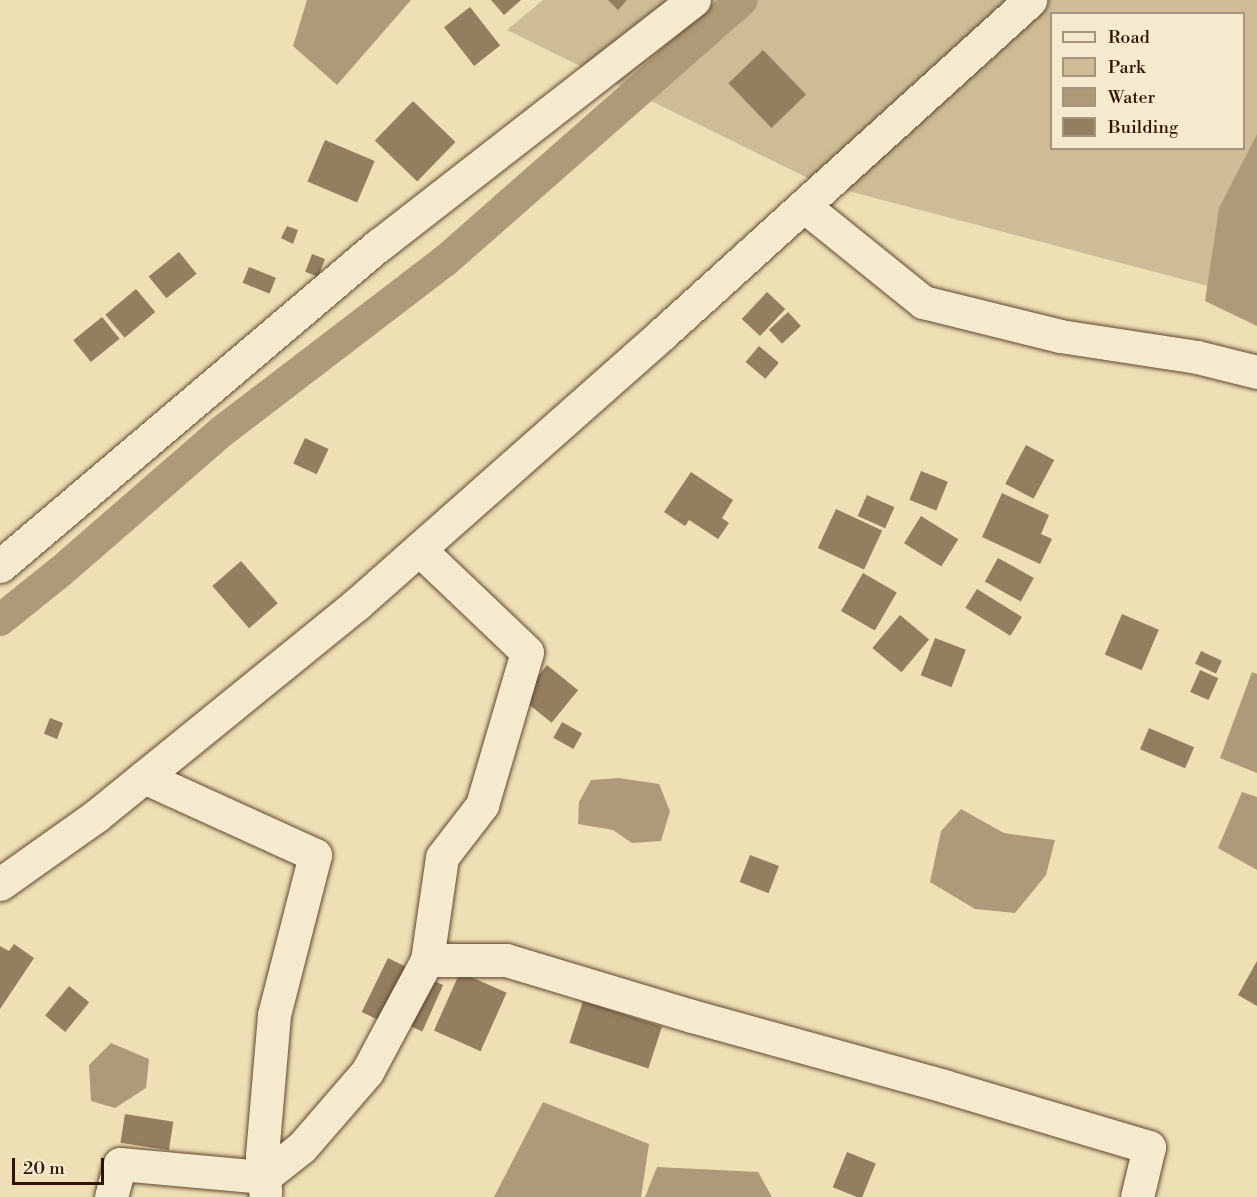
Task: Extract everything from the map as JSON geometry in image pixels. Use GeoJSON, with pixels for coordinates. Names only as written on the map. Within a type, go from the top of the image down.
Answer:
{"type":"FeatureCollection","features":[{"type":"Feature","properties":{"kind":"street"},"geometry":{"type":"LineString","coordinates":[[0,566],[379,245],[694,0]]}},
{"type":"Feature","properties":{"kind":"street"},"geometry":{"type":"LineString","coordinates":[[0,884],[96,816],[357,604],[804,206],[1029,0]]}},
{"type":"Feature","properties":{"kind":"street"},"geometry":{"type":"LineString","coordinates":[[804,206],[922,302],[1060,336],[1197,357],[1257,372]]}},
{"type":"Feature","properties":{"kind":"street"},"geometry":{"type":"LineString","coordinates":[[265,1187],[302,1148],[367,1072],[427,960],[442,857],[482,805],[527,652],[419,549]]}},
{"type":"Feature","properties":{"kind":"street"},"geometry":{"type":"LineString","coordinates":[[144,777],[315,855],[274,1016],[262,1155],[265,1187]]}},
{"type":"Feature","properties":{"kind":"street"},"geometry":{"type":"LineString","coordinates":[[427,960],[506,960],[692,1017],[944,1086],[1149,1147],[1137,1197]]}},
{"type":"Feature","properties":{"kind":"street"},"geometry":{"type":"LineString","coordinates":[[111,1197],[120,1164],[265,1187]]}},
{"type":"Feature","properties":{"kind":"green space"},"geometry":{"type":"Polygon","coordinates":[[[543,0],[1257,0],[1257,299],[818,183],[507,30],[543,0]]]}},
{"type":"Feature","properties":{"kind":"water"},"geometry":{"type":"Polygon","coordinates":[[[307,0],[411,0],[337,85],[293,46],[307,0]]]}},
{"type":"Feature","properties":{"kind":"water"},"geometry":{"type":"Polygon","coordinates":[[[1257,134],[1257,326],[1205,301],[1219,208],[1257,134]]]}},
{"type":"Feature","properties":{"kind":"water"},"geometry":{"type":"Polygon","coordinates":[[[1252,672],[1257,674],[1257,773],[1220,758],[1252,672]]]}},
{"type":"Feature","properties":{"kind":"water"},"geometry":{"type":"Polygon","coordinates":[[[619,778],[659,784],[670,811],[661,841],[632,843],[613,830],[578,824],[579,802],[591,780],[619,778]]]}},
{"type":"Feature","properties":{"kind":"water"},"geometry":{"type":"Polygon","coordinates":[[[1242,792],[1257,797],[1257,870],[1218,848],[1242,792]]]}},
{"type":"Feature","properties":{"kind":"water"},"geometry":{"type":"Polygon","coordinates":[[[961,809],[1004,833],[1055,840],[1046,875],[1015,913],[975,909],[930,882],[941,831],[961,809]]]}},
{"type":"Feature","properties":{"kind":"water"},"geometry":{"type":"Polygon","coordinates":[[[111,1043],[149,1059],[146,1088],[115,1108],[91,1101],[89,1065],[111,1043]]]}},
{"type":"Feature","properties":{"kind":"water"},"geometry":{"type":"Polygon","coordinates":[[[543,1102],[649,1144],[641,1197],[494,1197],[543,1102]]]}},
{"type":"Feature","properties":{"kind":"water"},"geometry":{"type":"Polygon","coordinates":[[[657,1167],[758,1172],[772,1197],[645,1197],[657,1167]]]}},
{"type":"Feature","properties":{"kind":"building"},"geometry":{"type":"Polygon","coordinates":[[[491,0],[521,0],[504,15],[491,0]]]}},
{"type":"Feature","properties":{"kind":"building"},"geometry":{"type":"Polygon","coordinates":[[[608,0],[627,0],[618,10],[608,0]]]}},
{"type":"Feature","properties":{"kind":"building"},"geometry":{"type":"Polygon","coordinates":[[[470,7],[500,46],[474,66],[444,27],[470,7]]]}},
{"type":"Feature","properties":{"kind":"building"},"geometry":{"type":"Polygon","coordinates":[[[763,50],[806,95],[772,128],[728,83],[763,50]]]}},
{"type":"Feature","properties":{"kind":"building"},"geometry":{"type":"Polygon","coordinates":[[[413,101],[455,142],[417,182],[375,141],[413,101]]]}},
{"type":"Feature","properties":{"kind":"building"},"geometry":{"type":"Polygon","coordinates":[[[325,140],[375,161],[357,203],[307,181],[325,140]]]}},
{"type":"Feature","properties":{"kind":"building"},"geometry":{"type":"Polygon","coordinates":[[[287,226],[298,230],[293,244],[281,238],[287,226]]]}},
{"type":"Feature","properties":{"kind":"building"},"geometry":{"type":"Polygon","coordinates":[[[179,252],[197,274],[166,298],[149,277],[179,252]]]}},
{"type":"Feature","properties":{"kind":"building"},"geometry":{"type":"Polygon","coordinates":[[[312,254],[325,259],[318,277],[305,272],[312,254]]]}},
{"type":"Feature","properties":{"kind":"building"},"geometry":{"type":"Polygon","coordinates":[[[249,267],[276,278],[270,294],[243,283],[249,267]]]}},
{"type":"Feature","properties":{"kind":"building"},"geometry":{"type":"Polygon","coordinates":[[[136,289],[155,312],[125,338],[105,315],[136,289]]]}},
{"type":"Feature","properties":{"kind":"building"},"geometry":{"type":"Polygon","coordinates":[[[767,292],[785,309],[760,336],[742,319],[767,292]]]}},
{"type":"Feature","properties":{"kind":"building"},"geometry":{"type":"Polygon","coordinates":[[[788,312],[801,326],[782,344],[769,330],[788,312]]]}},
{"type":"Feature","properties":{"kind":"building"},"geometry":{"type":"Polygon","coordinates":[[[102,317],[120,339],[91,362],[73,340],[102,317]]]}},
{"type":"Feature","properties":{"kind":"building"},"geometry":{"type":"Polygon","coordinates":[[[759,346],[779,363],[765,379],[746,362],[759,346]]]}},
{"type":"Feature","properties":{"kind":"building"},"geometry":{"type":"Polygon","coordinates":[[[305,438],[329,449],[317,474],[293,463],[305,438]]]}},
{"type":"Feature","properties":{"kind":"building"},"geometry":{"type":"Polygon","coordinates":[[[1026,445],[1054,460],[1034,499],[1005,484],[1026,445]]]}},
{"type":"Feature","properties":{"kind":"building"},"geometry":{"type":"Polygon","coordinates":[[[921,471],[948,482],[936,511],[909,500],[921,471]]]}},
{"type":"Feature","properties":{"kind":"building"},"geometry":{"type":"Polygon","coordinates":[[[691,472],[733,500],[722,518],[729,523],[718,539],[689,520],[685,526],[664,512],[691,472]]]}},
{"type":"Feature","properties":{"kind":"building"},"geometry":{"type":"Polygon","coordinates":[[[1002,493],[1049,515],[1041,534],[1052,539],[1040,564],[982,537],[1002,493]]]}},
{"type":"Feature","properties":{"kind":"building"},"geometry":{"type":"Polygon","coordinates":[[[867,495],[894,507],[885,528],[858,516],[867,495]]]}},
{"type":"Feature","properties":{"kind":"building"},"geometry":{"type":"Polygon","coordinates":[[[836,509],[882,531],[864,570],[818,548],[836,509]]]}},
{"type":"Feature","properties":{"kind":"building"},"geometry":{"type":"Polygon","coordinates":[[[921,516],[958,539],[941,566],[904,543],[921,516]]]}},
{"type":"Feature","properties":{"kind":"building"},"geometry":{"type":"Polygon","coordinates":[[[998,558],[1034,578],[1021,601],[985,582],[998,558]]]}},
{"type":"Feature","properties":{"kind":"building"},"geometry":{"type":"Polygon","coordinates":[[[241,561],[278,603],[249,628],[212,586],[241,561]]]}},
{"type":"Feature","properties":{"kind":"building"},"geometry":{"type":"Polygon","coordinates":[[[863,573],[897,592],[875,631],[841,611],[863,573]]]}},
{"type":"Feature","properties":{"kind":"building"},"geometry":{"type":"Polygon","coordinates":[[[977,589],[1022,617],[1010,636],[965,608],[977,589]]]}},
{"type":"Feature","properties":{"kind":"building"},"geometry":{"type":"Polygon","coordinates":[[[1122,614],[1159,630],[1142,670],[1105,655],[1122,614]]]}},
{"type":"Feature","properties":{"kind":"building"},"geometry":{"type":"Polygon","coordinates":[[[900,615],[929,639],[901,672],[872,648],[900,615]]]}},
{"type":"Feature","properties":{"kind":"building"},"geometry":{"type":"Polygon","coordinates":[[[935,638],[966,650],[951,687],[921,675],[935,638]]]}},
{"type":"Feature","properties":{"kind":"building"},"geometry":{"type":"Polygon","coordinates":[[[1201,651],[1222,661],[1216,673],[1195,664],[1201,651]]]}},
{"type":"Feature","properties":{"kind":"building"},"geometry":{"type":"Polygon","coordinates":[[[547,665],[578,690],[552,723],[521,698],[547,665]]]}},
{"type":"Feature","properties":{"kind":"building"},"geometry":{"type":"Polygon","coordinates":[[[1200,670],[1218,678],[1209,700],[1190,692],[1200,670]]]}},
{"type":"Feature","properties":{"kind":"building"},"geometry":{"type":"Polygon","coordinates":[[[50,718],[63,723],[57,739],[44,734],[50,718]]]}},
{"type":"Feature","properties":{"kind":"building"},"geometry":{"type":"Polygon","coordinates":[[[562,722],[582,733],[573,749],[553,738],[562,722]]]}},
{"type":"Feature","properties":{"kind":"building"},"geometry":{"type":"Polygon","coordinates":[[[1149,728],[1194,747],[1185,768],[1140,749],[1149,728]]]}},
{"type":"Feature","properties":{"kind":"building"},"geometry":{"type":"Polygon","coordinates":[[[750,855],[779,866],[769,893],[740,882],[750,855]]]}},
{"type":"Feature","properties":{"kind":"building"},"geometry":{"type":"Polygon","coordinates":[[[14,944],[34,958],[0,1009],[0,946],[9,951],[14,944]]]}},
{"type":"Feature","properties":{"kind":"building"},"geometry":{"type":"Polygon","coordinates":[[[388,958],[410,969],[384,1023],[362,1012],[388,958]]]}},
{"type":"Feature","properties":{"kind":"building"},"geometry":{"type":"Polygon","coordinates":[[[1257,961],[1257,1006],[1238,995],[1257,961]]]}},
{"type":"Feature","properties":{"kind":"building"},"geometry":{"type":"Polygon","coordinates":[[[460,972],[507,993],[481,1051],[434,1030],[460,972]]]}},
{"type":"Feature","properties":{"kind":"building"},"geometry":{"type":"Polygon","coordinates":[[[423,976],[443,985],[422,1032],[402,1023],[423,976]]]}},
{"type":"Feature","properties":{"kind":"building"},"geometry":{"type":"Polygon","coordinates":[[[69,986],[89,1002],[65,1032],[45,1016],[69,986]]]}},
{"type":"Feature","properties":{"kind":"building"},"geometry":{"type":"Polygon","coordinates":[[[583,1001],[662,1027],[648,1068],[569,1043],[583,1001]]]}},
{"type":"Feature","properties":{"kind":"building"},"geometry":{"type":"Polygon","coordinates":[[[125,1114],[173,1122],[169,1150],[120,1143],[125,1114]]]}},
{"type":"Feature","properties":{"kind":"building"},"geometry":{"type":"Polygon","coordinates":[[[847,1152],[876,1164],[862,1197],[833,1187],[847,1152]]]}},
{"type":"Feature","properties":{"kind":"waterway"},"geometry":{"type":"LineString","coordinates":[[0,620],[60,572],[221,432],[445,261],[742,0]]}}]}
